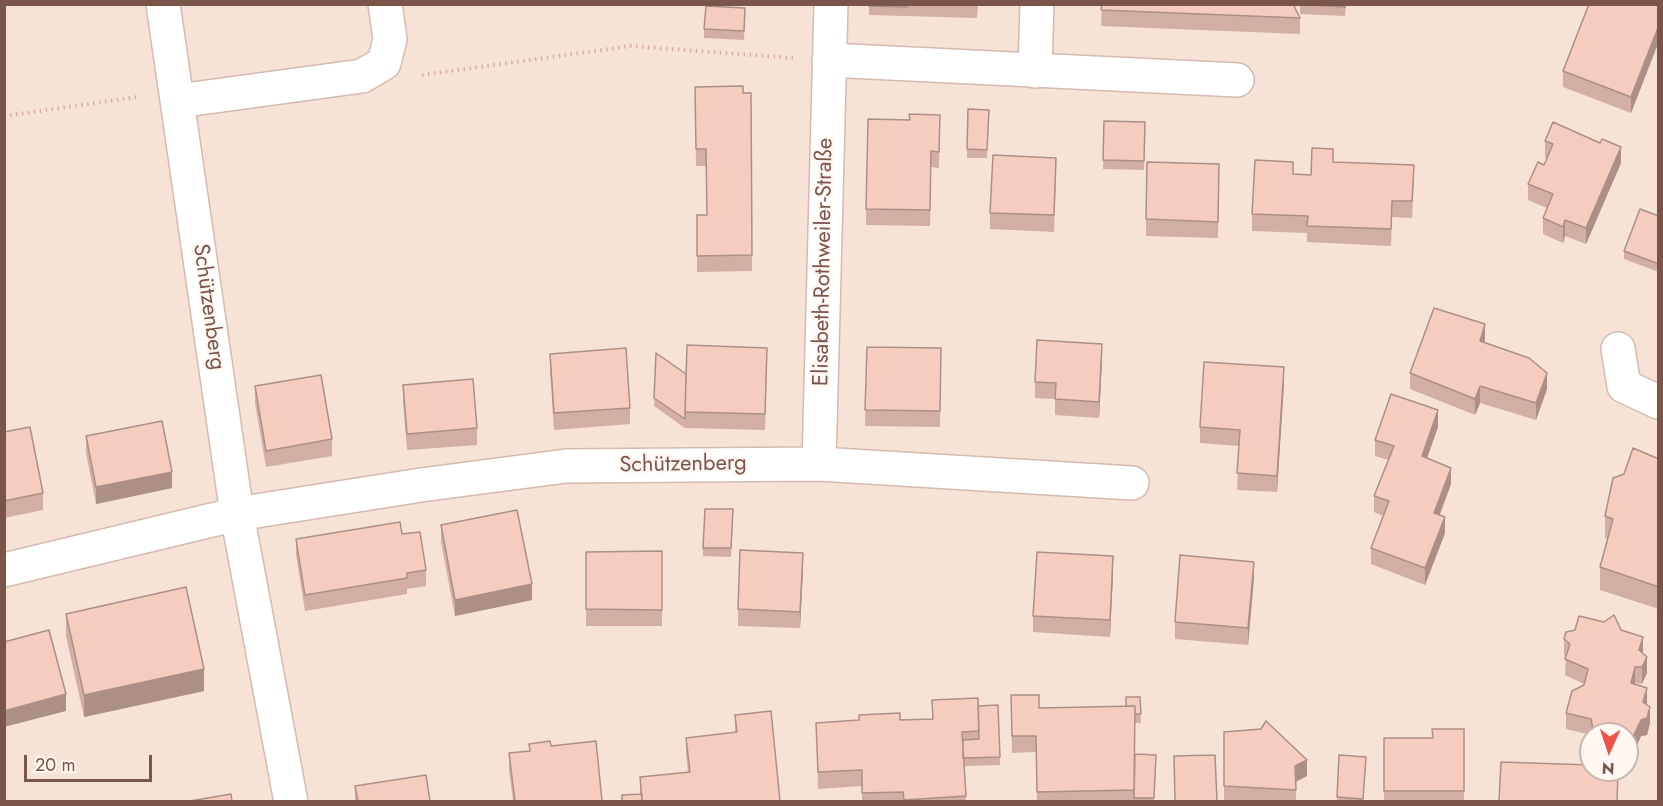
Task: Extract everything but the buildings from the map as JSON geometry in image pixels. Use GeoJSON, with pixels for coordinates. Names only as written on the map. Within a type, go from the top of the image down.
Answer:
{"type":"FeatureCollection","features":[{"type":"Feature","properties":{"kind":"street","name":"Schützenberg"},"geometry":{"type":"LineString","coordinates":[[164,4],[237,514],[291,801]]}},
{"type":"Feature","properties":{"kind":"street"},"geometry":{"type":"LineString","coordinates":[[177,96],[362,76],[384,63],[390,39],[385,4]]}},
{"type":"Feature","properties":{"kind":"street","name":"Elisabeth-Rothweiler-Straße"},"geometry":{"type":"LineString","coordinates":[[819,464],[831,4]]}},
{"type":"Feature","properties":{"kind":"street"},"geometry":{"type":"LineString","coordinates":[[1035,71],[1037,4]]}},
{"type":"Feature","properties":{"kind":"street"},"geometry":{"type":"LineString","coordinates":[[829,60],[1237,80]]}},
{"type":"Feature","properties":{"kind":"street"},"geometry":{"type":"LineString","coordinates":[[1618,349],[1623,386],[1659,402]]}},
{"type":"Feature","properties":{"kind":"street","name":"Schützenberg"},"geometry":{"type":"LineString","coordinates":[[4,570],[237,514],[421,484],[566,466],[819,464],[1132,483]]}},
{"type":"Feature","properties":{"kind":"path"},"geometry":{"type":"LineString","coordinates":[[384,63],[412,76],[630,46],[829,60]]}},
{"type":"Feature","properties":{"kind":"path"},"geometry":{"type":"LineString","coordinates":[[4,116],[177,96]]}},
{"type":"Feature","properties":{"kind":"shaded area"},"geometry":{"type":"Polygon","coordinates":[[[5,5],[1658,5],[1658,801],[5,802],[5,5]]]}}]}
